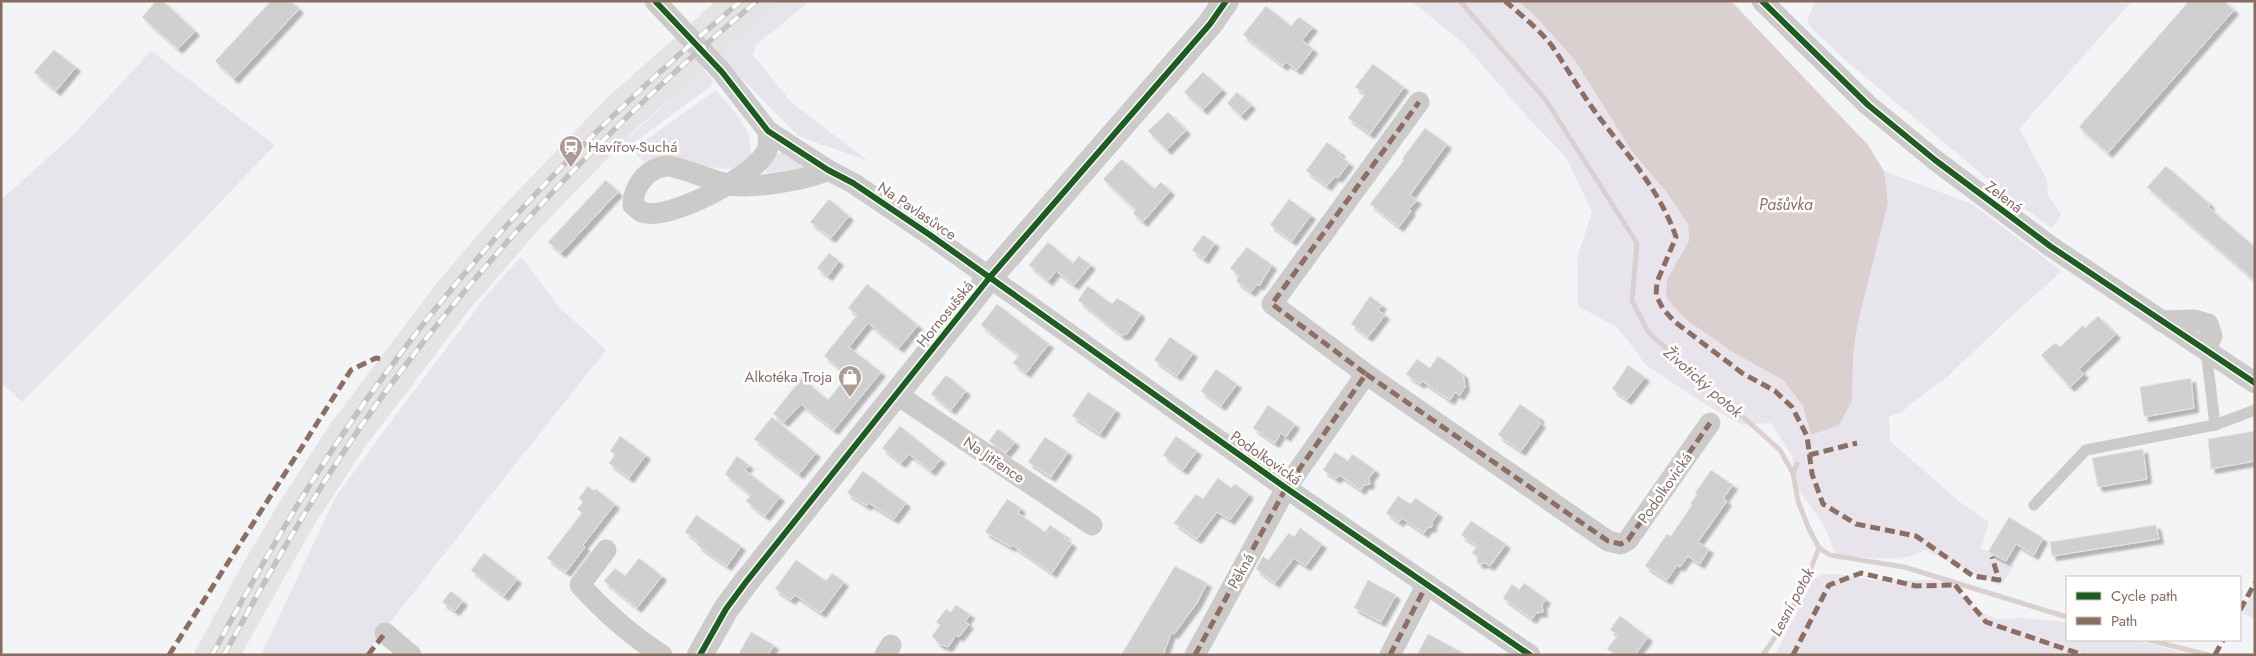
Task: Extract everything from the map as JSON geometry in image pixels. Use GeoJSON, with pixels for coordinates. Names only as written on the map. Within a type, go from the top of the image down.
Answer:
{"type":"FeatureCollection","features":[{"type":"Feature","properties":{"kind":"street"},"geometry":{"type":"LineString","coordinates":[[655,1],[722,72],[768,131],[768,148],[757,164],[729,185],[768,184],[816,176],[828,170]]}},
{"type":"Feature","properties":{"kind":"street","name":"Hornosušská"},"geometry":{"type":"LineString","coordinates":[[700,655],[726,609],[990,277],[1203,31],[1226,1]]}},
{"type":"Feature","properties":{"kind":"street","name":"Zelená"},"geometry":{"type":"LineString","coordinates":[[1762,1],[1868,105],[1935,160],[2050,246],[2161,321],[2195,320],[2208,324],[2212,336],[2206,349]]}},
{"type":"Feature","properties":{"kind":"street","name":"Podolkovická"},"geometry":{"type":"LineString","coordinates":[[1419,102],[1272,304],[1366,374],[1608,541],[1620,544],[1628,540],[1710,422]]}},
{"type":"Feature","properties":{"kind":"street","name":"Na Pavlasůvce"},"geometry":{"type":"LineString","coordinates":[[768,131],[828,170],[853,183],[990,277]]}},
{"type":"Feature","properties":{"kind":"street","name":"Podolkovická"},"geometry":{"type":"LineString","coordinates":[[990,277],[1286,488],[1530,655]]}},
{"type":"Feature","properties":{"kind":"street"},"geometry":{"type":"LineString","coordinates":[[2206,349],[2255,383]]}},
{"type":"Feature","properties":{"kind":"street","name":"Podolkovická"},"geometry":{"type":"LineString","coordinates":[[1286,488],[1366,374]]}},
{"type":"Feature","properties":{"kind":"street","name":"Na Jitřence"},"geometry":{"type":"LineString","coordinates":[[896,394],[1092,525]]}},
{"type":"Feature","properties":{"kind":"street","name":"Pěkná"},"geometry":{"type":"LineString","coordinates":[[1195,655],[1286,488]]}},
{"type":"Feature","properties":{"kind":"street"},"geometry":{"type":"LineString","coordinates":[[606,550],[580,586],[604,611],[662,655]]}},
{"type":"Feature","properties":{"kind":"street"},"geometry":{"type":"LineString","coordinates":[[1390,655],[1427,584]]}},
{"type":"Feature","properties":{"kind":"street"},"geometry":{"type":"LineString","coordinates":[[385,633],[410,655]]}},
{"type":"Feature","properties":{"kind":"lane"},"geometry":{"type":"LineString","coordinates":[[2206,349],[2215,425]]}},
{"type":"Feature","properties":{"kind":"lane"},"geometry":{"type":"LineString","coordinates":[[2034,505],[2086,450],[2215,425],[2255,410]]}},
{"type":"Feature","properties":{"kind":"shaded area"},"geometry":{"type":"Polygon","coordinates":[[[716,1],[781,1],[636,129],[542,226],[469,310],[365,447],[314,525],[241,655],[193,655],[242,565],[279,503],[331,423],[436,284],[493,217],[607,98],[716,1]]]}},
{"type":"Feature","properties":{"kind":"shaded area"},"geometry":{"type":"Polygon","coordinates":[[[781,1],[810,1],[756,45],[753,55],[792,103],[868,161],[798,136],[719,55],[781,1]]]}},
{"type":"Feature","properties":{"kind":"shaded area"},"geometry":{"type":"Polygon","coordinates":[[[1411,1],[1518,1],[1535,16],[1574,59],[1631,149],[1667,193],[1688,224],[1689,240],[1678,258],[1734,353],[1783,380],[1803,406],[1812,435],[1853,354],[1858,322],[1888,203],[1884,171],[1972,204],[2062,271],[1946,378],[1902,412],[1889,416],[1890,441],[1960,502],[1989,522],[1981,548],[2014,566],[2000,586],[1925,550],[1915,555],[1893,559],[1835,553],[1825,527],[1796,486],[1792,456],[1771,423],[1742,425],[1703,403],[1646,365],[1618,328],[1578,306],[1577,258],[1592,212],[1566,157],[1530,120],[1464,44],[1411,1]]]}},
{"type":"Feature","properties":{"kind":"shaded area"},"geometry":{"type":"Polygon","coordinates":[[[1816,1],[2132,1],[2019,129],[2047,179],[2048,196],[2061,214],[2056,224],[2051,228],[2008,196],[1850,64],[1811,28],[1807,19],[1816,1]]]}},
{"type":"Feature","properties":{"kind":"shaded area"},"geometry":{"type":"Polygon","coordinates":[[[151,51],[275,145],[182,242],[22,402],[1,383],[1,200],[73,135],[151,51]]]}},
{"type":"Feature","properties":{"kind":"shaded area"},"geometry":{"type":"Polygon","coordinates":[[[703,69],[713,81],[711,86],[636,141],[629,145],[624,142],[703,69]]]}},
{"type":"Feature","properties":{"kind":"shaded area"},"geometry":{"type":"Polygon","coordinates":[[[716,90],[746,129],[752,155],[738,168],[726,169],[652,159],[643,162],[636,153],[643,142],[716,90]]]}},
{"type":"Feature","properties":{"kind":"shaded area"},"geometry":{"type":"Polygon","coordinates":[[[783,151],[805,164],[804,168],[767,173],[765,170],[776,155],[783,151]]]}},
{"type":"Feature","properties":{"kind":"shaded area"},"geometry":{"type":"Polygon","coordinates":[[[521,257],[559,307],[606,350],[364,655],[261,655],[335,498],[486,296],[521,257]]]}},
{"type":"Feature","properties":{"kind":"shaded area"},"geometry":{"type":"Polygon","coordinates":[[[1823,574],[1839,574],[1873,580],[1933,580],[1958,590],[1966,601],[1978,610],[1997,619],[2022,618],[2066,622],[2066,641],[2142,641],[2187,655],[1775,655],[1814,579],[1823,574]]]}},
{"type":"Feature","properties":{"kind":"shaded area"},"geometry":{"type":"Polygon","coordinates":[[[2255,589],[2255,619],[2244,614],[2243,610],[2255,589]]]}},
{"type":"Feature","properties":{"kind":"water","name":"Pašůvka"},"geometry":{"type":"Polygon","coordinates":[[[1518,1],[1731,1],[1868,145],[1884,171],[1888,203],[1858,322],[1853,354],[1852,401],[1839,425],[1811,435],[1803,406],[1783,380],[1734,353],[1684,318],[1666,297],[1667,280],[1689,240],[1688,224],[1667,193],[1631,150],[1574,59],[1535,16],[1518,1]]]}},
{"type":"Feature","properties":{"kind":"building"},"geometry":{"type":"Polygon","coordinates":[[[156,1],[163,1],[195,31],[178,49],[142,17],[156,1]]]}},
{"type":"Feature","properties":{"kind":"building"},"geometry":{"type":"Polygon","coordinates":[[[271,1],[291,1],[299,9],[234,79],[215,61],[271,1]]]}},
{"type":"Feature","properties":{"kind":"building"},"geometry":{"type":"Polygon","coordinates":[[[2189,1],[2224,1],[2234,10],[2108,153],[2079,127],[2189,1]]]}},
{"type":"Feature","properties":{"kind":"building"},"geometry":{"type":"Polygon","coordinates":[[[1266,6],[1291,26],[1299,17],[1313,27],[1302,40],[1313,49],[1297,70],[1286,62],[1283,66],[1243,35],[1266,6]]]}},
{"type":"Feature","properties":{"kind":"building"},"geometry":{"type":"Polygon","coordinates":[[[54,50],[76,67],[56,91],[34,72],[54,50]]]}},
{"type":"Feature","properties":{"kind":"building"},"geometry":{"type":"Polygon","coordinates":[[[1373,64],[1404,87],[1370,134],[1348,118],[1365,94],[1355,87],[1373,64]]]}},
{"type":"Feature","properties":{"kind":"building"},"geometry":{"type":"Polygon","coordinates":[[[1203,72],[1222,89],[1203,110],[1184,92],[1203,72]]]}},
{"type":"Feature","properties":{"kind":"building"},"geometry":{"type":"Polygon","coordinates":[[[1237,92],[1251,105],[1241,116],[1227,103],[1237,92]]]}},
{"type":"Feature","properties":{"kind":"building"},"geometry":{"type":"Polygon","coordinates":[[[1168,112],[1186,130],[1167,150],[1148,131],[1168,112]]]}},
{"type":"Feature","properties":{"kind":"building"},"geometry":{"type":"Polygon","coordinates":[[[1425,128],[1447,144],[1410,195],[1417,200],[1409,209],[1411,211],[1399,227],[1370,204],[1404,160],[1402,159],[1425,128]]]}},
{"type":"Feature","properties":{"kind":"building"},"geometry":{"type":"Polygon","coordinates":[[[1327,142],[1341,153],[1339,155],[1349,163],[1338,178],[1335,176],[1327,186],[1306,171],[1327,142]]]}},
{"type":"Feature","properties":{"kind":"building"},"geometry":{"type":"Polygon","coordinates":[[[1122,159],[1154,189],[1161,182],[1170,191],[1143,222],[1133,213],[1136,210],[1103,179],[1122,159]]]}},
{"type":"Feature","properties":{"kind":"building"},"geometry":{"type":"Polygon","coordinates":[[[2166,166],[2210,204],[2208,207],[2255,247],[2255,281],[2147,187],[2166,166]]]}},
{"type":"Feature","properties":{"kind":"building","name":"Havířov-Suchá"},"geometry":{"type":"Polygon","coordinates":[[[606,180],[618,192],[561,253],[548,242],[606,180]]]}},
{"type":"Feature","properties":{"kind":"building"},"geometry":{"type":"Polygon","coordinates":[[[829,199],[849,216],[831,238],[810,222],[829,199]]]}},
{"type":"Feature","properties":{"kind":"building"},"geometry":{"type":"Polygon","coordinates":[[[1289,199],[1311,215],[1292,241],[1270,225],[1289,199]]]}},
{"type":"Feature","properties":{"kind":"building"},"geometry":{"type":"Polygon","coordinates":[[[1203,235],[1215,243],[1204,259],[1192,250],[1203,235]]]}},
{"type":"Feature","properties":{"kind":"building"},"geometry":{"type":"Polygon","coordinates":[[[1048,242],[1073,263],[1079,256],[1091,265],[1074,285],[1056,271],[1048,281],[1029,265],[1048,242]]]}},
{"type":"Feature","properties":{"kind":"building"},"geometry":{"type":"Polygon","coordinates":[[[1247,247],[1272,265],[1259,286],[1257,284],[1251,292],[1236,281],[1239,276],[1230,268],[1247,247]]]}},
{"type":"Feature","properties":{"kind":"building"},"geometry":{"type":"Polygon","coordinates":[[[829,253],[839,261],[828,276],[817,268],[829,253]]]}},
{"type":"Feature","properties":{"kind":"building"},"geometry":{"type":"Polygon","coordinates":[[[867,284],[918,325],[899,348],[868,323],[849,347],[881,372],[834,430],[801,404],[784,422],[773,414],[802,378],[828,400],[848,375],[824,356],[857,315],[848,308],[867,284]]]}},
{"type":"Feature","properties":{"kind":"building"},"geometry":{"type":"Polygon","coordinates":[[[1088,286],[1112,304],[1117,298],[1139,312],[1140,315],[1126,335],[1122,336],[1078,300],[1088,286]]]}},
{"type":"Feature","properties":{"kind":"building"},"geometry":{"type":"Polygon","coordinates":[[[1370,296],[1382,305],[1378,310],[1385,315],[1368,337],[1351,324],[1370,296]]]}},
{"type":"Feature","properties":{"kind":"building"},"geometry":{"type":"Polygon","coordinates":[[[997,304],[1049,344],[1026,373],[1013,363],[1019,355],[981,325],[997,304]]]}},
{"type":"Feature","properties":{"kind":"building"},"geometry":{"type":"Polygon","coordinates":[[[2098,316],[2116,334],[2079,369],[2084,374],[2070,387],[2041,355],[2055,343],[2060,347],[2083,325],[2085,328],[2098,316]]]}},
{"type":"Feature","properties":{"kind":"building"},"geometry":{"type":"Polygon","coordinates":[[[1170,337],[1193,353],[1177,376],[1154,360],[1170,337]]]}},
{"type":"Feature","properties":{"kind":"building"},"geometry":{"type":"Polygon","coordinates":[[[1438,356],[1463,374],[1465,387],[1459,396],[1455,392],[1450,400],[1422,381],[1420,384],[1406,374],[1417,359],[1430,368],[1438,356]]]}},
{"type":"Feature","properties":{"kind":"building"},"geometry":{"type":"Polygon","coordinates":[[[1628,365],[1645,377],[1627,400],[1612,389],[1628,365]]]}},
{"type":"Feature","properties":{"kind":"building"},"geometry":{"type":"Polygon","coordinates":[[[1216,369],[1237,384],[1221,406],[1201,391],[1216,369]]]}},
{"type":"Feature","properties":{"kind":"building"},"geometry":{"type":"Polygon","coordinates":[[[946,375],[966,391],[951,410],[931,394],[946,375]]]}},
{"type":"Feature","properties":{"kind":"building"},"geometry":{"type":"Polygon","coordinates":[[[2191,378],[2194,408],[2144,417],[2140,387],[2191,378]]]}},
{"type":"Feature","properties":{"kind":"building"},"geometry":{"type":"Polygon","coordinates":[[[1088,392],[1116,410],[1100,434],[1072,416],[1088,392]]]}},
{"type":"Feature","properties":{"kind":"building"},"geometry":{"type":"Polygon","coordinates":[[[1520,404],[1540,418],[1537,421],[1541,423],[1521,451],[1498,435],[1520,404]]]}},
{"type":"Feature","properties":{"kind":"building"},"geometry":{"type":"Polygon","coordinates":[[[1268,405],[1295,424],[1286,437],[1281,433],[1275,443],[1253,428],[1268,405]]]}},
{"type":"Feature","properties":{"kind":"building"},"geometry":{"type":"Polygon","coordinates":[[[772,417],[816,453],[799,474],[754,439],[772,417]]]}},
{"type":"Feature","properties":{"kind":"building"},"geometry":{"type":"Polygon","coordinates":[[[900,426],[941,459],[931,471],[909,454],[901,463],[882,448],[900,426]]]}},
{"type":"Feature","properties":{"kind":"building"},"geometry":{"type":"Polygon","coordinates":[[[998,429],[1015,442],[1006,453],[989,441],[998,429]]]}},
{"type":"Feature","properties":{"kind":"building"},"geometry":{"type":"Polygon","coordinates":[[[2255,431],[2255,461],[2211,469],[2208,439],[2255,431]]]}},
{"type":"Feature","properties":{"kind":"building"},"geometry":{"type":"Polygon","coordinates":[[[620,436],[646,455],[629,478],[609,463],[615,455],[610,451],[620,436]]]}},
{"type":"Feature","properties":{"kind":"building"},"geometry":{"type":"Polygon","coordinates":[[[1176,436],[1197,451],[1183,470],[1163,455],[1176,436]]]}},
{"type":"Feature","properties":{"kind":"building"},"geometry":{"type":"Polygon","coordinates":[[[1045,437],[1068,452],[1051,477],[1028,462],[1045,437]]]}},
{"type":"Feature","properties":{"kind":"building"},"geometry":{"type":"Polygon","coordinates":[[[2143,449],[2147,479],[2098,487],[2092,458],[2143,449]]]}},
{"type":"Feature","properties":{"kind":"building"},"geometry":{"type":"Polygon","coordinates":[[[1335,452],[1348,461],[1352,454],[1375,470],[1369,478],[1370,484],[1364,485],[1361,490],[1339,475],[1336,479],[1323,470],[1335,452]]]}},
{"type":"Feature","properties":{"kind":"building"},"geometry":{"type":"Polygon","coordinates":[[[737,456],[749,465],[745,470],[780,497],[765,516],[746,501],[751,495],[725,474],[737,456]]]}},
{"type":"Feature","properties":{"kind":"building"},"geometry":{"type":"Polygon","coordinates":[[[1711,470],[1733,485],[1723,499],[1727,501],[1698,542],[1709,549],[1700,564],[1688,556],[1680,567],[1677,565],[1667,580],[1645,566],[1667,534],[1671,536],[1692,505],[1690,504],[1697,494],[1695,493],[1711,470]]]}},
{"type":"Feature","properties":{"kind":"building"},"geometry":{"type":"Polygon","coordinates":[[[863,471],[906,503],[894,519],[869,503],[867,506],[847,493],[863,471]]]}},
{"type":"Feature","properties":{"kind":"building"},"geometry":{"type":"Polygon","coordinates":[[[1218,478],[1231,488],[1235,484],[1249,494],[1230,520],[1217,512],[1197,539],[1174,523],[1196,494],[1203,499],[1218,478]]]}},
{"type":"Feature","properties":{"kind":"building"},"geometry":{"type":"Polygon","coordinates":[[[588,486],[594,491],[596,489],[615,504],[583,545],[585,547],[566,572],[547,558],[582,513],[577,509],[583,502],[579,498],[588,486]]]}},
{"type":"Feature","properties":{"kind":"building"},"geometry":{"type":"Polygon","coordinates":[[[1398,496],[1411,504],[1415,498],[1438,513],[1432,522],[1432,527],[1427,528],[1424,533],[1402,518],[1399,522],[1386,513],[1398,496]]]}},
{"type":"Feature","properties":{"kind":"building"},"geometry":{"type":"Polygon","coordinates":[[[1007,499],[1021,508],[1018,513],[1045,532],[1050,525],[1066,536],[1064,538],[1072,543],[1052,573],[1012,545],[1011,547],[985,532],[1007,499]]]}},
{"type":"Feature","properties":{"kind":"building"},"geometry":{"type":"Polygon","coordinates":[[[696,515],[741,546],[727,566],[697,545],[699,542],[685,532],[696,515]]]}},
{"type":"Feature","properties":{"kind":"building"},"geometry":{"type":"Polygon","coordinates":[[[2009,517],[2043,538],[2034,555],[2016,544],[2006,561],[1988,552],[2009,517]]]}},
{"type":"Feature","properties":{"kind":"building"},"geometry":{"type":"Polygon","coordinates":[[[1471,521],[1506,544],[1490,566],[1485,563],[1478,564],[1477,557],[1472,553],[1477,546],[1461,535],[1471,521]]]}},
{"type":"Feature","properties":{"kind":"building"},"geometry":{"type":"Polygon","coordinates":[[[2156,525],[2159,539],[2052,556],[2050,542],[2156,525]]]}},
{"type":"Feature","properties":{"kind":"building"},"geometry":{"type":"Polygon","coordinates":[[[1300,528],[1322,544],[1306,566],[1294,558],[1275,583],[1256,569],[1263,556],[1268,560],[1289,533],[1294,537],[1300,528]]]}},
{"type":"Feature","properties":{"kind":"building"},"geometry":{"type":"Polygon","coordinates":[[[484,553],[517,579],[504,596],[471,570],[484,553]]]}},
{"type":"Feature","properties":{"kind":"building"},"geometry":{"type":"Polygon","coordinates":[[[639,558],[662,576],[637,608],[604,581],[615,568],[625,576],[639,558]]]}},
{"type":"Feature","properties":{"kind":"building"},"geometry":{"type":"Polygon","coordinates":[[[796,560],[826,581],[832,573],[844,582],[821,613],[795,595],[791,600],[775,589],[796,560]]]}},
{"type":"Feature","properties":{"kind":"building"},"geometry":{"type":"Polygon","coordinates":[[[1175,566],[1207,583],[1197,603],[1174,634],[1171,633],[1163,655],[1121,655],[1175,566]]]}},
{"type":"Feature","properties":{"kind":"building"},"geometry":{"type":"Polygon","coordinates":[[[1368,580],[1396,595],[1381,622],[1354,608],[1368,580]]]}},
{"type":"Feature","properties":{"kind":"building"},"geometry":{"type":"Polygon","coordinates":[[[1524,583],[1546,599],[1542,605],[1543,612],[1536,613],[1532,619],[1503,598],[1512,584],[1519,590],[1524,583]]]}},
{"type":"Feature","properties":{"kind":"building"},"geometry":{"type":"Polygon","coordinates":[[[451,591],[463,601],[455,611],[442,602],[451,591]]]}},
{"type":"Feature","properties":{"kind":"building"},"geometry":{"type":"Polygon","coordinates":[[[956,605],[970,614],[965,622],[969,624],[959,637],[956,635],[948,647],[939,644],[932,636],[940,625],[936,622],[946,609],[951,612],[956,605]]]}},
{"type":"Feature","properties":{"kind":"building"},"geometry":{"type":"Polygon","coordinates":[[[1620,616],[1648,637],[1635,655],[1616,655],[1607,649],[1618,635],[1610,630],[1620,616]]]}},
{"type":"Feature","properties":{"kind":"building"},"geometry":{"type":"Polygon","coordinates":[[[751,632],[774,645],[768,655],[738,655],[751,632]]]}},
{"type":"Feature","properties":{"kind":"building"},"geometry":{"type":"Polygon","coordinates":[[[1428,634],[1467,655],[1417,655],[1428,634]]]}},
{"type":"Feature","properties":{"kind":"waterway","name":"Životický potok"},"geometry":{"type":"LineString","coordinates":[[1460,1],[1545,99],[1637,243],[1632,301],[1649,333],[1780,450],[1793,473],[1798,501],[1819,548],[1830,555],[1904,567],[2066,617]]}},
{"type":"Feature","properties":{"kind":"waterway","name":"Životický potok"},"geometry":{"type":"LineString","coordinates":[[1793,473],[1797,464]]}},
{"type":"Feature","properties":{"kind":"waterway","name":"Lesní potok"},"geometry":{"type":"LineString","coordinates":[[1763,655],[1794,603],[1808,576],[1819,548]]}},
{"type":"Feature","properties":{"kind":"waterway","name":"Životický potok"},"geometry":{"type":"LineString","coordinates":[[2153,641],[2208,655]]}},
{"type":"Feature","properties":{"kind":"railway"},"geometry":{"type":"LineString","coordinates":[[212,655],[252,582],[316,475],[362,406],[425,322],[508,223],[552,176],[644,86],[741,1]]}},
{"type":"Feature","properties":{"kind":"railway"},"geometry":{"type":"LineString","coordinates":[[224,655],[326,479],[371,412],[435,327],[520,227],[611,133],[658,88],[757,1]]}},
{"type":"Feature","properties":{"kind":"marked path"},"geometry":{"type":"LineString","coordinates":[[1505,1],[1536,28],[1552,46],[1590,105],[1641,172],[1661,203],[1676,237],[1657,282],[1656,295],[1663,309],[1675,322],[1742,373],[1775,391],[1792,407],[1807,436],[1812,474],[1823,504],[1856,524],[1916,536],[1973,576],[1999,580],[1992,557]]}},
{"type":"Feature","properties":{"kind":"marked path"},"geometry":{"type":"LineString","coordinates":[[1195,655],[1286,488],[1366,374],[1272,304],[1419,102]]}},
{"type":"Feature","properties":{"kind":"marked path"},"geometry":{"type":"LineString","coordinates":[[169,655],[351,370],[376,358],[382,359]]}},
{"type":"Feature","properties":{"kind":"marked path"},"geometry":{"type":"LineString","coordinates":[[1366,374],[1608,541],[1621,544],[1628,540],[1710,423]]}},
{"type":"Feature","properties":{"kind":"marked path"},"geometry":{"type":"LineString","coordinates":[[1809,455],[1857,443]]}},
{"type":"Feature","properties":{"kind":"marked path"},"geometry":{"type":"LineString","coordinates":[[1793,655],[1829,585],[1861,573],[1916,586],[1955,585]]}},
{"type":"Feature","properties":{"kind":"marked path"},"geometry":{"type":"LineString","coordinates":[[2241,608],[2255,583]]}},
{"type":"Feature","properties":{"kind":"marked path"},"geometry":{"type":"LineString","coordinates":[[1390,655],[1427,584]]}},
{"type":"Feature","properties":{"kind":"marked path"},"geometry":{"type":"LineString","coordinates":[[1955,585],[1986,622],[2083,655]]}},
{"type":"Feature","properties":{"kind":"marked path"},"geometry":{"type":"LineString","coordinates":[[368,655],[385,633]]}},
{"type":"Feature","properties":{"kind":"marked path"},"geometry":{"type":"LineString","coordinates":[[2215,655],[2222,641]]}},
{"type":"Feature","properties":{"kind":"cycle path"},"geometry":{"type":"LineString","coordinates":[[655,1],[722,72],[768,131],[828,170],[853,183],[930,235],[1286,488],[1530,655]]}},
{"type":"Feature","properties":{"kind":"cycle path"},"geometry":{"type":"LineString","coordinates":[[700,655],[726,609],[746,582],[990,277],[1210,24],[1226,1]]}},
{"type":"Feature","properties":{"kind":"cycle path"},"geometry":{"type":"LineString","coordinates":[[1762,1],[1868,105],[1935,160],[2050,246],[2255,383]]}},
{"type":"Feature","properties":{"kind":"place","name":"Havířov-Suchá"},"geometry":{"type":"Point","coordinates":[571,168]}},
{"type":"Feature","properties":{"kind":"place","name":"Alkotéka Troja"},"geometry":{"type":"Point","coordinates":[850,398]}}]}
